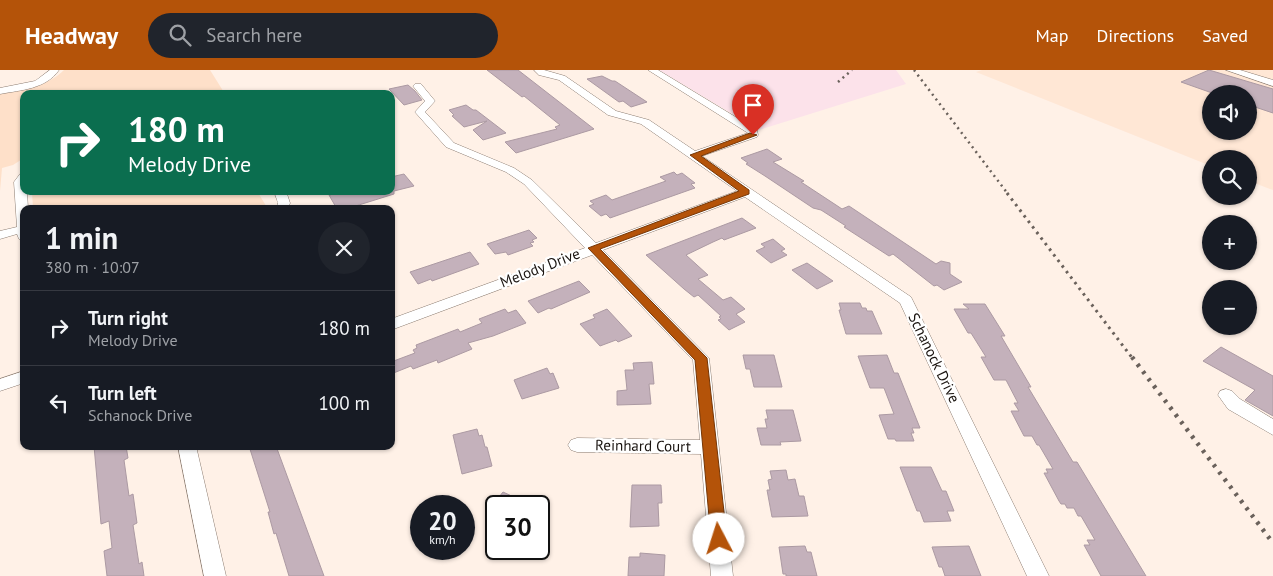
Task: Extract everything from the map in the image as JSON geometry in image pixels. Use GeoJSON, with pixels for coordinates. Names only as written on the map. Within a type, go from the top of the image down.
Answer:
{"type":"FeatureCollection","features":[{"type":"Feature","properties":{"kind":"street"},"geometry":{"type":"LineString","coordinates":[[0,91],[40,81],[49,76],[54,70]]}},
{"type":"Feature","properties":{"kind":"street","name":"Schanock Drive"},"geometry":{"type":"LineString","coordinates":[[538,70],[542,73],[562,78],[612,113],[645,122],[906,300],[1038,576]]}},
{"type":"Feature","properties":{"kind":"street"},"geometry":{"type":"LineString","coordinates":[[652,70],[753,132],[753,135],[694,155]]}},
{"type":"Feature","properties":{"kind":"street"},"geometry":{"type":"LineString","coordinates":[[1230,70],[1273,83]]}},
{"type":"Feature","properties":{"kind":"street"},"geometry":{"type":"LineString","coordinates":[[418,86],[430,101],[420,112],[450,145],[510,170],[528,182],[701,358],[722,576]]}},
{"type":"Feature","properties":{"kind":"street","name":"Melody Drive"},"geometry":{"type":"LineString","coordinates":[[395,323],[746,192]]}},
{"type":"Feature","properties":{"kind":"street"},"geometry":{"type":"LineString","coordinates":[[0,235],[20,230]]}},
{"type":"Feature","properties":{"kind":"street"},"geometry":{"type":"LineString","coordinates":[[0,385],[20,378]]}},
{"type":"Feature","properties":{"kind":"street"},"geometry":{"type":"LineString","coordinates":[[1226,395],[1234,404],[1273,428]]}},
{"type":"Feature","properties":{"kind":"street","name":"Reinhard Court"},"geometry":{"type":"LineString","coordinates":[[577,445],[710,447]]}},
{"type":"Feature","properties":{"kind":"street"},"geometry":{"type":"LineString","coordinates":[[188,450],[215,576]]}},
{"type":"Feature","properties":{"kind":"shaded area"},"geometry":{"type":"Polygon","coordinates":[[[64,70],[210,70],[222,90],[21,90],[43,84],[64,70]]]}},
{"type":"Feature","properties":{"kind":"shaded area"},"geometry":{"type":"Polygon","coordinates":[[[659,70],[896,70],[906,84],[759,130],[659,70]]]}},
{"type":"Feature","properties":{"kind":"shaded area"},"geometry":{"type":"Polygon","coordinates":[[[982,70],[1273,70],[1273,190],[1257,184],[1257,150],[1202,150],[1202,162],[976,72],[982,70]]]}},
{"type":"Feature","properties":{"kind":"shaded area"},"geometry":{"type":"Polygon","coordinates":[[[20,90],[20,161],[2,168],[0,191],[0,94],[20,90]]]}},
{"type":"Feature","properties":{"kind":"shaded area"},"geometry":{"type":"Polygon","coordinates":[[[32,195],[259,195],[266,205],[33,205],[32,195]]]}},
{"type":"Feature","properties":{"kind":"building"},"geometry":{"type":"Polygon","coordinates":[[[487,70],[518,70],[594,129],[516,153],[505,142],[557,129],[555,127],[560,125],[487,70]]]}},
{"type":"Feature","properties":{"kind":"building"},"geometry":{"type":"Polygon","coordinates":[[[1209,70],[1273,89],[1273,113],[1257,108],[1257,85],[1202,85],[1202,89],[1181,82],[1209,70]]]}},
{"type":"Feature","properties":{"kind":"building"},"geometry":{"type":"Polygon","coordinates":[[[602,76],[615,81],[647,102],[631,107],[623,101],[619,102],[587,79],[602,76]]]}},
{"type":"Feature","properties":{"kind":"building"},"geometry":{"type":"Polygon","coordinates":[[[408,85],[422,100],[404,105],[395,95],[395,90],[389,89],[408,85]]]}},
{"type":"Feature","properties":{"kind":"building"},"geometry":{"type":"Polygon","coordinates":[[[466,105],[476,110],[506,133],[483,140],[473,130],[487,121],[464,127],[452,116],[454,115],[449,110],[466,105]]]}},
{"type":"Feature","properties":{"kind":"building"},"geometry":{"type":"Polygon","coordinates":[[[767,149],[782,159],[773,162],[804,181],[801,182],[842,209],[849,206],[936,264],[941,261],[950,263],[950,274],[962,282],[944,290],[937,285],[934,286],[893,254],[889,256],[821,210],[813,208],[746,164],[748,163],[741,158],[767,149]]]}},
{"type":"Feature","properties":{"kind":"building"},"geometry":{"type":"Polygon","coordinates":[[[674,172],[677,175],[682,173],[695,183],[691,184],[695,188],[610,218],[606,214],[601,216],[589,206],[594,204],[590,201],[606,195],[612,200],[666,181],[660,177],[674,172]]]}},
{"type":"Feature","properties":{"kind":"building"},"geometry":{"type":"Polygon","coordinates":[[[404,174],[414,186],[395,191],[395,176],[404,174]]]}},
{"type":"Feature","properties":{"kind":"building"},"geometry":{"type":"Polygon","coordinates":[[[329,195],[391,195],[359,205],[335,205],[329,195]]]}},
{"type":"Feature","properties":{"kind":"building"},"geometry":{"type":"Polygon","coordinates":[[[742,218],[756,228],[724,240],[722,238],[686,255],[708,275],[698,279],[723,300],[731,297],[745,309],[736,314],[745,322],[729,330],[718,320],[721,319],[719,317],[721,316],[698,295],[694,297],[646,255],[742,218]]]}},
{"type":"Feature","properties":{"kind":"building"},"geometry":{"type":"Polygon","coordinates":[[[529,230],[537,238],[532,240],[534,242],[530,243],[533,246],[508,255],[506,252],[495,254],[487,244],[529,230]]]}},
{"type":"Feature","properties":{"kind":"building"},"geometry":{"type":"Polygon","coordinates":[[[773,239],[785,249],[781,251],[787,255],[771,263],[756,251],[765,247],[761,244],[773,239]]]}},
{"type":"Feature","properties":{"kind":"building"},"geometry":{"type":"Polygon","coordinates":[[[470,252],[479,264],[432,281],[431,279],[418,284],[410,272],[470,252]]]}},
{"type":"Feature","properties":{"kind":"building"},"geometry":{"type":"Polygon","coordinates":[[[807,263],[833,281],[817,289],[792,270],[807,263]]]}},
{"type":"Feature","properties":{"kind":"building"},"geometry":{"type":"Polygon","coordinates":[[[579,281],[590,292],[551,309],[549,308],[538,313],[528,301],[579,281]]]}},
{"type":"Feature","properties":{"kind":"building"},"geometry":{"type":"Polygon","coordinates":[[[839,303],[860,303],[862,308],[872,311],[882,334],[846,334],[839,310],[841,310],[839,303]]]}},
{"type":"Feature","properties":{"kind":"building"},"geometry":{"type":"Polygon","coordinates":[[[963,304],[985,304],[1005,336],[1001,336],[1031,387],[1028,387],[1073,462],[1077,462],[1146,576],[1101,576],[1084,545],[1090,545],[1087,540],[1095,540],[1074,508],[1067,508],[1065,504],[1061,504],[1059,501],[1044,473],[1048,473],[1046,469],[1053,469],[1032,436],[1024,436],[1011,411],[1019,411],[1014,403],[1018,403],[1006,380],[994,380],[981,357],[986,357],[971,333],[968,333],[954,309],[969,309],[963,304]]]}},
{"type":"Feature","properties":{"kind":"building"},"geometry":{"type":"Polygon","coordinates":[[[505,309],[508,313],[516,310],[526,323],[493,336],[468,343],[472,349],[438,363],[437,360],[413,369],[411,366],[395,372],[395,360],[415,353],[413,350],[417,348],[416,345],[458,329],[460,332],[482,323],[479,319],[505,309]]]}},
{"type":"Feature","properties":{"kind":"building"},"geometry":{"type":"Polygon","coordinates":[[[607,309],[632,336],[618,342],[616,340],[600,346],[580,324],[595,318],[593,315],[607,309]]]}},
{"type":"Feature","properties":{"kind":"building"},"geometry":{"type":"Polygon","coordinates":[[[1221,347],[1273,376],[1273,416],[1245,400],[1255,390],[1203,361],[1221,347]]]}},
{"type":"Feature","properties":{"kind":"building"},"geometry":{"type":"Polygon","coordinates":[[[743,355],[774,355],[782,387],[754,387],[750,369],[746,369],[743,355]]]}},
{"type":"Feature","properties":{"kind":"building"},"geometry":{"type":"Polygon","coordinates":[[[887,355],[894,373],[898,373],[920,428],[912,428],[914,433],[911,433],[914,441],[888,439],[879,415],[894,414],[884,388],[870,388],[858,356],[887,355]]]}},
{"type":"Feature","properties":{"kind":"building"},"geometry":{"type":"Polygon","coordinates":[[[652,362],[654,384],[649,384],[651,404],[617,405],[617,391],[627,390],[625,370],[634,370],[633,363],[652,362]]]}},
{"type":"Feature","properties":{"kind":"building"},"geometry":{"type":"Polygon","coordinates":[[[547,368],[550,374],[553,373],[559,388],[522,399],[514,380],[547,368]]]}},
{"type":"Feature","properties":{"kind":"building"},"geometry":{"type":"Polygon","coordinates":[[[766,410],[793,410],[801,441],[780,442],[781,445],[761,445],[757,428],[767,428],[766,410]]]}},
{"type":"Feature","properties":{"kind":"building"},"geometry":{"type":"Polygon","coordinates":[[[477,429],[479,436],[482,435],[485,447],[487,447],[492,466],[462,474],[453,435],[477,429]]]}},
{"type":"Feature","properties":{"kind":"building"},"geometry":{"type":"Polygon","coordinates":[[[94,450],[127,450],[128,458],[124,460],[129,496],[133,494],[137,523],[133,525],[139,564],[142,562],[144,576],[107,576],[104,551],[112,548],[109,521],[101,524],[94,450]]]}},
{"type":"Feature","properties":{"kind":"building"},"geometry":{"type":"Polygon","coordinates":[[[250,450],[277,450],[324,576],[289,576],[276,533],[274,534],[268,512],[270,512],[250,450]]]}},
{"type":"Feature","properties":{"kind":"building"},"geometry":{"type":"Polygon","coordinates":[[[900,467],[931,467],[942,491],[946,491],[954,511],[947,511],[951,521],[924,522],[920,511],[917,511],[900,467]]]}},
{"type":"Feature","properties":{"kind":"building"},"geometry":{"type":"Polygon","coordinates":[[[786,470],[788,480],[795,479],[799,496],[804,496],[808,516],[772,517],[767,490],[770,490],[768,480],[772,479],[770,471],[786,470]]]}},
{"type":"Feature","properties":{"kind":"building"},"geometry":{"type":"Polygon","coordinates":[[[632,485],[661,485],[662,503],[658,503],[659,526],[630,527],[632,485]]]}},
{"type":"Feature","properties":{"kind":"building"},"geometry":{"type":"Polygon","coordinates":[[[805,546],[807,552],[811,552],[817,576],[786,576],[786,574],[783,574],[779,547],[805,546]]]}},
{"type":"Feature","properties":{"kind":"building"},"geometry":{"type":"Polygon","coordinates":[[[969,546],[981,576],[945,576],[942,567],[939,567],[932,547],[969,546]]]}},
{"type":"Feature","properties":{"kind":"building"},"geometry":{"type":"Polygon","coordinates":[[[640,553],[665,555],[664,576],[628,576],[629,557],[640,557],[640,553]]]}},
{"type":"Feature","properties":{"kind":"railway"},"geometry":{"type":"LineString","coordinates":[[838,82],[852,70]]}},
{"type":"Feature","properties":{"kind":"railway"},"geometry":{"type":"LineString","coordinates":[[914,70],[1008,194]]}},
{"type":"Feature","properties":{"kind":"railway"},"geometry":{"type":"LineString","coordinates":[[1007,193],[1133,359]]}},
{"type":"Feature","properties":{"kind":"railway"},"geometry":{"type":"LineString","coordinates":[[1132,357],[1273,543]]}},
{"type":"Feature","properties":{"kind":"route"},"geometry":{"type":"LineString","coordinates":[[719,539],[701,358],[593,248],[746,192],[694,155],[753,135]]}}]}
